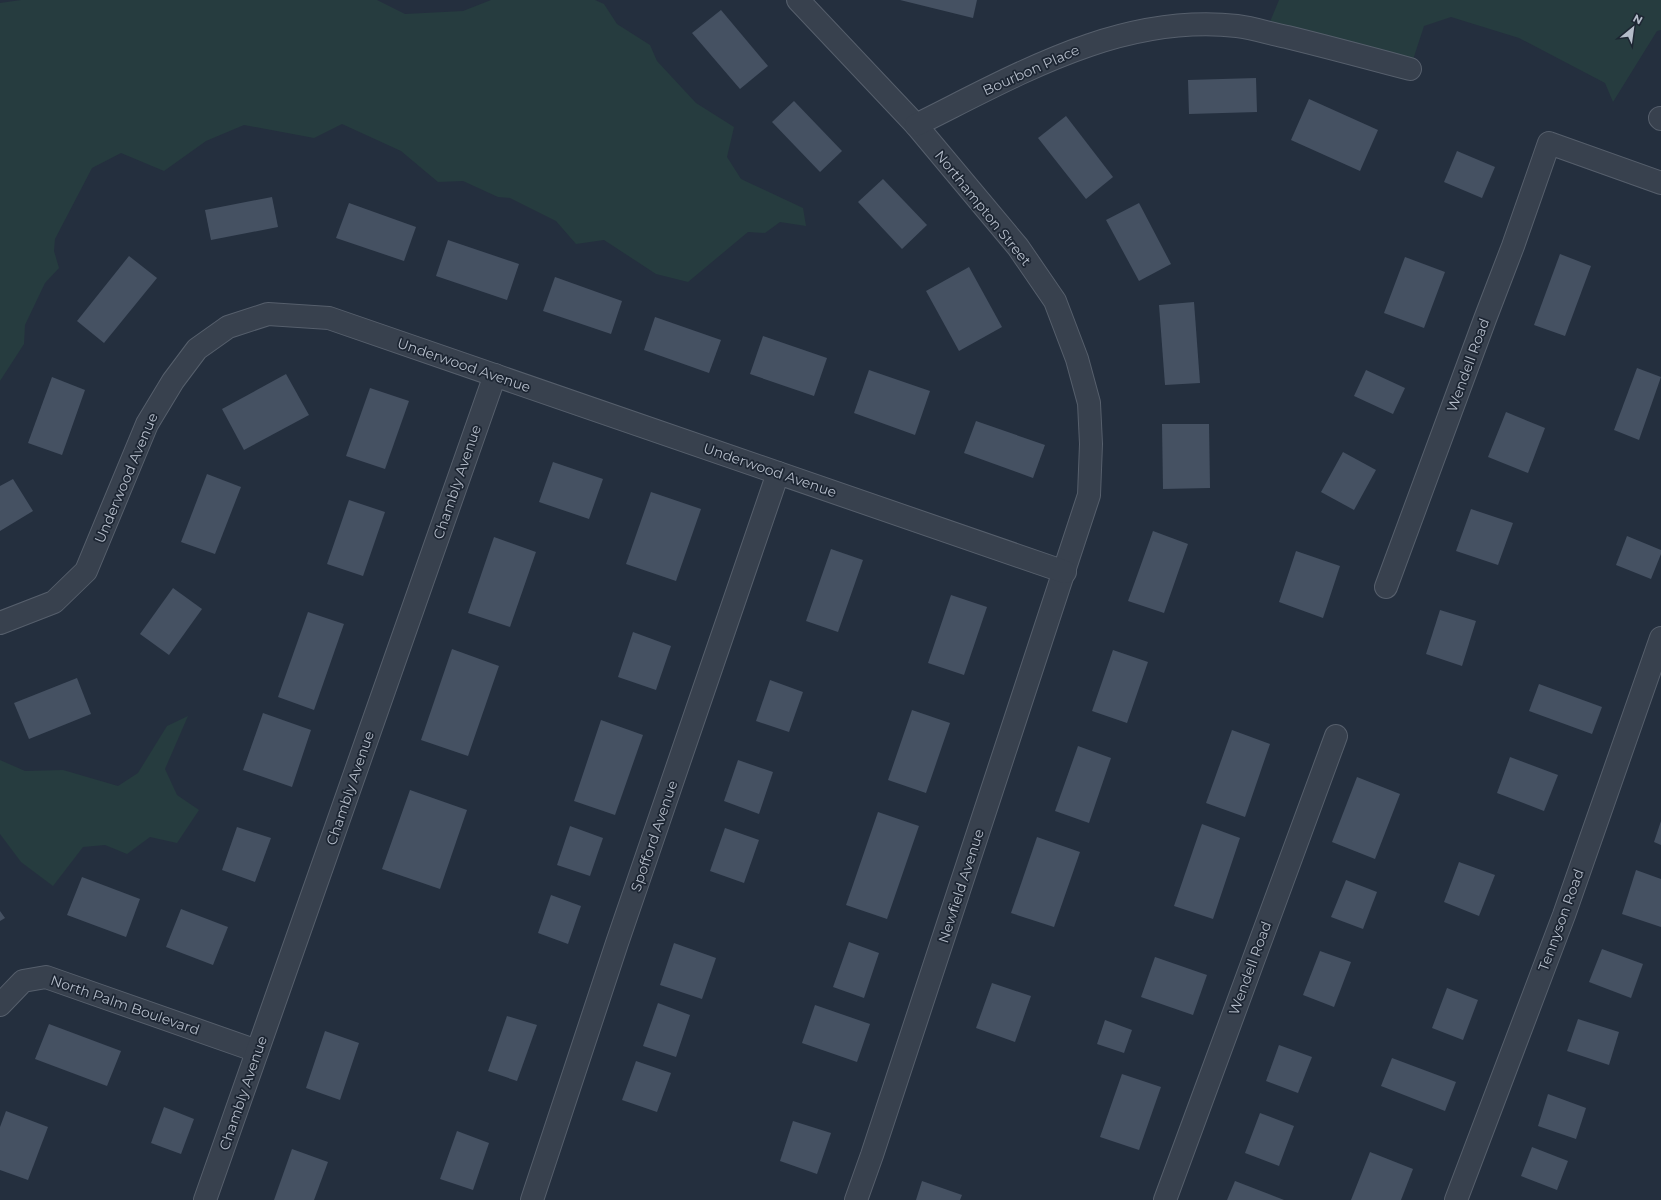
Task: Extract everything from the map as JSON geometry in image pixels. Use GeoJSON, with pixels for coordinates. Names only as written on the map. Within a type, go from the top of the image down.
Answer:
{"type":"FeatureCollection","features":[{"type":"Feature","properties":{"kind":"street","name":"Northampton Street"},"geometry":{"type":"LineString","coordinates":[[798,0],[916,125],[1018,247],[1055,301],[1077,359],[1089,403],[1091,444],[1090,495],[1065,572]]}},
{"type":"Feature","properties":{"kind":"street","name":"Bourbon Place"},"geometry":{"type":"LineString","coordinates":[[916,125],[1042,62],[1105,39],[1178,24],[1238,26],[1347,52],[1410,69]]}},
{"type":"Feature","properties":{"kind":"street","name":"Wendell Road"},"geometry":{"type":"LineString","coordinates":[[1386,587],[1513,246],[1549,143],[1661,183]]}},
{"type":"Feature","properties":{"kind":"street","name":"Underwood Avenue"},"geometry":{"type":"LineString","coordinates":[[0,623],[54,602],[86,571],[147,424],[173,381],[197,349],[228,327],[268,314],[329,318],[1065,572]]}},
{"type":"Feature","properties":{"kind":"street","name":"Chambly Avenue"},"geometry":{"type":"LineString","coordinates":[[206,1200],[495,376]]}},
{"type":"Feature","properties":{"kind":"street","name":"Spofford Avenue"},"geometry":{"type":"LineString","coordinates":[[532,1200],[620,936],[778,473]]}},
{"type":"Feature","properties":{"kind":"street","name":"Newfield Avenue"},"geometry":{"type":"LineString","coordinates":[[856,1200],[1065,572]]}},
{"type":"Feature","properties":{"kind":"street","name":"Tennyson Road"},"geometry":{"type":"LineString","coordinates":[[1456,1200],[1564,915],[1661,638]]}},
{"type":"Feature","properties":{"kind":"street","name":"Wendell Road"},"geometry":{"type":"LineString","coordinates":[[1165,1200],[1336,736]]}},
{"type":"Feature","properties":{"kind":"street","name":"North Palm Boulevard"},"geometry":{"type":"LineString","coordinates":[[0,1005],[23,981],[46,977],[257,1051]]}},
{"type":"Feature","properties":{"kind":"green space"},"geometry":{"type":"Polygon","coordinates":[[[21,0],[377,0],[405,14],[463,11],[491,0],[595,0],[604,4],[617,24],[650,45],[657,61],[696,103],[734,127],[727,157],[741,179],[803,208],[806,226],[780,222],[765,233],[748,232],[688,282],[656,274],[604,240],[576,244],[556,221],[510,198],[498,197],[463,181],[438,182],[401,151],[342,124],[314,138],[244,125],[206,141],[164,171],[121,153],[92,168],[55,239],[54,251],[59,268],[45,283],[25,325],[24,344],[0,381],[0,3],[21,0]]]}},
{"type":"Feature","properties":{"kind":"green space"},"geometry":{"type":"Polygon","coordinates":[[[1279,0],[1661,0],[1661,30],[1657,31],[1613,102],[1605,83],[1519,38],[1451,17],[1424,26],[1410,69],[1267,29],[1279,0]]]}},
{"type":"Feature","properties":{"kind":"green space"},"geometry":{"type":"Polygon","coordinates":[[[188,716],[165,769],[177,795],[199,810],[177,843],[150,837],[127,854],[105,845],[83,847],[53,886],[21,862],[0,834],[0,760],[25,771],[63,770],[118,786],[138,773],[167,726],[188,716]]]}},
{"type":"Feature","properties":{"kind":"building"},"geometry":{"type":"Polygon","coordinates":[[[900,0],[977,0],[973,18],[900,0]]]}},
{"type":"Feature","properties":{"kind":"building"},"geometry":{"type":"Polygon","coordinates":[[[721,10],[768,66],[740,89],[692,33],[721,10]]]}},
{"type":"Feature","properties":{"kind":"building"},"geometry":{"type":"Polygon","coordinates":[[[1256,78],[1257,112],[1189,114],[1188,80],[1256,78]]]}},
{"type":"Feature","properties":{"kind":"building"},"geometry":{"type":"Polygon","coordinates":[[[1309,99],[1378,130],[1360,171],[1291,140],[1309,99]]]}},
{"type":"Feature","properties":{"kind":"building"},"geometry":{"type":"Polygon","coordinates":[[[794,101],[842,151],[820,172],[772,122],[794,101]]]}},
{"type":"Feature","properties":{"kind":"building"},"geometry":{"type":"Polygon","coordinates":[[[1066,116],[1113,177],[1086,199],[1038,138],[1066,116]]]}},
{"type":"Feature","properties":{"kind":"building"},"geometry":{"type":"Polygon","coordinates":[[[1457,151],[1495,167],[1482,198],[1444,182],[1457,151]]]}},
{"type":"Feature","properties":{"kind":"building"},"geometry":{"type":"Polygon","coordinates":[[[883,179],[927,225],[902,249],[858,202],[883,179]]]}},
{"type":"Feature","properties":{"kind":"building"},"geometry":{"type":"Polygon","coordinates":[[[272,197],[278,227],[211,240],[205,210],[272,197]]]}},
{"type":"Feature","properties":{"kind":"building"},"geometry":{"type":"Polygon","coordinates":[[[349,203],[416,227],[404,261],[336,238],[349,203]]]}},
{"type":"Feature","properties":{"kind":"building"},"geometry":{"type":"Polygon","coordinates":[[[1139,203],[1171,264],[1139,281],[1106,220],[1139,203]]]}},
{"type":"Feature","properties":{"kind":"building"},"geometry":{"type":"Polygon","coordinates":[[[448,240],[519,264],[507,300],[436,276],[448,240]]]}},
{"type":"Feature","properties":{"kind":"building"},"geometry":{"type":"Polygon","coordinates":[[[1560,254],[1591,266],[1565,336],[1534,325],[1560,254]]]}},
{"type":"Feature","properties":{"kind":"building"},"geometry":{"type":"Polygon","coordinates":[[[129,256],[157,278],[104,343],[77,321],[129,256]]]}},
{"type":"Feature","properties":{"kind":"building"},"geometry":{"type":"Polygon","coordinates":[[[1405,257],[1445,272],[1424,328],[1384,313],[1405,257]]]}},
{"type":"Feature","properties":{"kind":"building"},"geometry":{"type":"Polygon","coordinates":[[[969,267],[1002,327],[959,351],[926,291],[969,267]]]}},
{"type":"Feature","properties":{"kind":"building"},"geometry":{"type":"Polygon","coordinates":[[[555,277],[622,301],[611,334],[543,311],[555,277]]]}},
{"type":"Feature","properties":{"kind":"building"},"geometry":{"type":"Polygon","coordinates":[[[1194,302],[1200,383],[1165,385],[1159,305],[1194,302]]]}},
{"type":"Feature","properties":{"kind":"building"},"geometry":{"type":"Polygon","coordinates":[[[655,317],[721,340],[709,373],[644,350],[655,317]]]}},
{"type":"Feature","properties":{"kind":"building"},"geometry":{"type":"Polygon","coordinates":[[[763,336],[827,358],[814,396],[750,374],[763,336]]]}},
{"type":"Feature","properties":{"kind":"building"},"geometry":{"type":"Polygon","coordinates":[[[1637,368],[1661,377],[1639,440],[1614,430],[1637,368]]]}},
{"type":"Feature","properties":{"kind":"building"},"geometry":{"type":"Polygon","coordinates":[[[869,370],[930,391],[915,435],[854,413],[869,370]]]}},
{"type":"Feature","properties":{"kind":"building"},"geometry":{"type":"Polygon","coordinates":[[[1366,370],[1405,388],[1393,414],[1354,396],[1366,370]]]}},
{"type":"Feature","properties":{"kind":"building"},"geometry":{"type":"Polygon","coordinates":[[[286,374],[309,415],[244,450],[222,409],[286,374]]]}},
{"type":"Feature","properties":{"kind":"building"},"geometry":{"type":"Polygon","coordinates":[[[52,377],[85,390],[62,455],[28,443],[52,377]]]}},
{"type":"Feature","properties":{"kind":"building"},"geometry":{"type":"Polygon","coordinates":[[[370,388],[409,401],[385,469],[346,456],[370,388]]]}},
{"type":"Feature","properties":{"kind":"building"},"geometry":{"type":"Polygon","coordinates":[[[1506,412],[1545,428],[1528,473],[1488,457],[1506,412]]]}},
{"type":"Feature","properties":{"kind":"building"},"geometry":{"type":"Polygon","coordinates":[[[976,421],[1045,445],[1033,478],[964,453],[976,421]]]}},
{"type":"Feature","properties":{"kind":"building"},"geometry":{"type":"Polygon","coordinates":[[[1162,424],[1209,424],[1210,488],[1163,489],[1162,424]]]}},
{"type":"Feature","properties":{"kind":"building"},"geometry":{"type":"Polygon","coordinates":[[[1343,452],[1376,470],[1354,510],[1321,492],[1343,452]]]}},
{"type":"Feature","properties":{"kind":"building"},"geometry":{"type":"Polygon","coordinates":[[[553,462],[603,479],[589,519],[539,502],[553,462]]]}},
{"type":"Feature","properties":{"kind":"building"},"geometry":{"type":"Polygon","coordinates":[[[207,474],[241,487],[215,554],[181,542],[207,474]]]}},
{"type":"Feature","properties":{"kind":"building"},"geometry":{"type":"Polygon","coordinates":[[[13,479],[33,511],[0,531],[0,486],[13,479]]]}},
{"type":"Feature","properties":{"kind":"building"},"geometry":{"type":"Polygon","coordinates":[[[651,492],[701,509],[676,581],[626,564],[651,492]]]}},
{"type":"Feature","properties":{"kind":"building"},"geometry":{"type":"Polygon","coordinates":[[[349,500],[385,512],[363,576],[327,564],[349,500]]]}},
{"type":"Feature","properties":{"kind":"building"},"geometry":{"type":"Polygon","coordinates":[[[1471,509],[1513,523],[1498,565],[1456,551],[1471,509]]]}},
{"type":"Feature","properties":{"kind":"building"},"geometry":{"type":"Polygon","coordinates":[[[1153,531],[1188,544],[1164,613],[1128,601],[1153,531]]]}},
{"type":"Feature","properties":{"kind":"building"},"geometry":{"type":"Polygon","coordinates":[[[1627,536],[1661,550],[1661,554],[1651,579],[1616,565],[1627,536]]]}},
{"type":"Feature","properties":{"kind":"building"},"geometry":{"type":"Polygon","coordinates":[[[494,537],[536,552],[510,627],[468,613],[494,537]]]}},
{"type":"Feature","properties":{"kind":"building"},"geometry":{"type":"Polygon","coordinates":[[[831,549],[863,560],[838,632],[806,621],[831,549]]]}},
{"type":"Feature","properties":{"kind":"building"},"geometry":{"type":"Polygon","coordinates":[[[1296,551],[1340,566],[1323,618],[1279,602],[1296,551]]]}},
{"type":"Feature","properties":{"kind":"building"},"geometry":{"type":"Polygon","coordinates":[[[173,588],[202,609],[169,655],[140,634],[173,588]]]}},
{"type":"Feature","properties":{"kind":"building"},"geometry":{"type":"Polygon","coordinates":[[[951,595],[987,607],[964,675],[928,663],[951,595]]]}},
{"type":"Feature","properties":{"kind":"building"},"geometry":{"type":"Polygon","coordinates":[[[1440,610],[1476,621],[1462,666],[1426,654],[1440,610]]]}},
{"type":"Feature","properties":{"kind":"building"},"geometry":{"type":"Polygon","coordinates":[[[308,612],[344,624],[314,710],[278,697],[308,612]]]}},
{"type":"Feature","properties":{"kind":"building"},"geometry":{"type":"Polygon","coordinates":[[[633,632],[671,646],[656,690],[618,677],[633,632]]]}},
{"type":"Feature","properties":{"kind":"building"},"geometry":{"type":"Polygon","coordinates":[[[452,649],[499,666],[468,756],[421,740],[452,649]]]}},
{"type":"Feature","properties":{"kind":"building"},"geometry":{"type":"Polygon","coordinates":[[[1113,650],[1148,662],[1127,723],[1092,711],[1113,650]]]}},
{"type":"Feature","properties":{"kind":"building"},"geometry":{"type":"Polygon","coordinates":[[[77,678],[91,714],[29,739],[14,703],[77,678]]]}},
{"type":"Feature","properties":{"kind":"building"},"geometry":{"type":"Polygon","coordinates":[[[770,680],[803,692],[789,732],[756,721],[770,680]]]}},
{"type":"Feature","properties":{"kind":"building"},"geometry":{"type":"Polygon","coordinates":[[[1539,684],[1602,707],[1592,734],[1529,711],[1539,684]]]}},
{"type":"Feature","properties":{"kind":"building"},"geometry":{"type":"Polygon","coordinates":[[[912,710],[950,723],[926,793],[888,780],[912,710]]]}},
{"type":"Feature","properties":{"kind":"building"},"geometry":{"type":"Polygon","coordinates":[[[263,713],[311,730],[292,787],[243,770],[263,713]]]}},
{"type":"Feature","properties":{"kind":"building"},"geometry":{"type":"Polygon","coordinates":[[[601,720],[643,735],[615,815],[574,801],[601,720]]]}},
{"type":"Feature","properties":{"kind":"building"},"geometry":{"type":"Polygon","coordinates":[[[1232,730],[1270,744],[1245,817],[1206,803],[1232,730]]]}},
{"type":"Feature","properties":{"kind":"building"},"geometry":{"type":"Polygon","coordinates":[[[1078,746],[1111,758],[1089,823],[1055,811],[1078,746]]]}},
{"type":"Feature","properties":{"kind":"building"},"geometry":{"type":"Polygon","coordinates":[[[1510,757],[1558,775],[1544,811],[1497,793],[1510,757]]]}},
{"type":"Feature","properties":{"kind":"building"},"geometry":{"type":"Polygon","coordinates":[[[738,760],[773,772],[759,814],[724,801],[738,760]]]}},
{"type":"Feature","properties":{"kind":"building"},"geometry":{"type":"Polygon","coordinates":[[[1357,777],[1400,794],[1375,859],[1332,842],[1357,777]]]}},
{"type":"Feature","properties":{"kind":"building"},"geometry":{"type":"Polygon","coordinates":[[[410,790],[467,810],[440,889],[382,869],[410,790]]]}},
{"type":"Feature","properties":{"kind":"building"},"geometry":{"type":"Polygon","coordinates":[[[878,812],[919,826],[887,919],[846,905],[878,812]]]}},
{"type":"Feature","properties":{"kind":"building"},"geometry":{"type":"Polygon","coordinates":[[[1661,821],[1661,845],[1654,842],[1661,821]]]}},
{"type":"Feature","properties":{"kind":"building"},"geometry":{"type":"Polygon","coordinates":[[[1202,824],[1240,838],[1213,919],[1174,906],[1202,824]]]}},
{"type":"Feature","properties":{"kind":"building"},"geometry":{"type":"Polygon","coordinates":[[[570,826],[603,838],[590,876],[557,865],[570,826]]]}},
{"type":"Feature","properties":{"kind":"building"},"geometry":{"type":"Polygon","coordinates":[[[237,827],[271,838],[255,882],[222,870],[237,827]]]}},
{"type":"Feature","properties":{"kind":"building"},"geometry":{"type":"Polygon","coordinates":[[[725,828],[759,840],[744,883],[710,871],[725,828]]]}},
{"type":"Feature","properties":{"kind":"building"},"geometry":{"type":"Polygon","coordinates":[[[1037,837],[1080,852],[1054,927],[1011,913],[1037,837]]]}},
{"type":"Feature","properties":{"kind":"building"},"geometry":{"type":"Polygon","coordinates":[[[1459,862],[1495,875],[1479,916],[1444,902],[1459,862]]]}},
{"type":"Feature","properties":{"kind":"building"},"geometry":{"type":"Polygon","coordinates":[[[1636,870],[1661,879],[1661,927],[1622,914],[1636,870]]]}},
{"type":"Feature","properties":{"kind":"building"},"geometry":{"type":"Polygon","coordinates":[[[82,877],[140,899],[126,937],[67,915],[82,877]]]}},
{"type":"Feature","properties":{"kind":"building"},"geometry":{"type":"Polygon","coordinates":[[[1346,880],[1377,892],[1363,929],[1331,917],[1346,880]]]}},
{"type":"Feature","properties":{"kind":"building"},"geometry":{"type":"Polygon","coordinates":[[[551,895],[581,906],[568,944],[538,933],[551,895]]]}},
{"type":"Feature","properties":{"kind":"building"},"geometry":{"type":"Polygon","coordinates":[[[181,909],[228,927],[213,965],[166,947],[181,909]]]}},
{"type":"Feature","properties":{"kind":"building"},"geometry":{"type":"Polygon","coordinates":[[[0,911],[5,918],[0,921],[0,911]]]}},
{"type":"Feature","properties":{"kind":"building"},"geometry":{"type":"Polygon","coordinates":[[[849,942],[879,953],[864,998],[833,987],[849,942]]]}},
{"type":"Feature","properties":{"kind":"building"},"geometry":{"type":"Polygon","coordinates":[[[674,943],[716,958],[702,999],[660,985],[674,943]]]}},
{"type":"Feature","properties":{"kind":"building"},"geometry":{"type":"Polygon","coordinates":[[[1602,949],[1643,964],[1631,998],[1589,982],[1602,949]]]}},
{"type":"Feature","properties":{"kind":"building"},"geometry":{"type":"Polygon","coordinates":[[[1320,951],[1351,962],[1334,1007],[1303,995],[1320,951]]]}},
{"type":"Feature","properties":{"kind":"building"},"geometry":{"type":"Polygon","coordinates":[[[1155,957],[1207,975],[1193,1015],[1141,997],[1155,957]]]}},
{"type":"Feature","properties":{"kind":"building"},"geometry":{"type":"Polygon","coordinates":[[[992,983],[1031,996],[1015,1042],[976,1028],[992,983]]]}},
{"type":"Feature","properties":{"kind":"building"},"geometry":{"type":"Polygon","coordinates":[[[1447,988],[1478,1000],[1463,1040],[1432,1028],[1447,988]]]}},
{"type":"Feature","properties":{"kind":"building"},"geometry":{"type":"Polygon","coordinates":[[[658,1003],[690,1015],[676,1057],[643,1046],[658,1003]]]}},
{"type":"Feature","properties":{"kind":"building"},"geometry":{"type":"Polygon","coordinates":[[[815,1005],[870,1024],[857,1062],[802,1043],[815,1005]]]}},
{"type":"Feature","properties":{"kind":"building"},"geometry":{"type":"Polygon","coordinates":[[[507,1016],[537,1025],[517,1081],[488,1071],[507,1016]]]}},
{"type":"Feature","properties":{"kind":"building"},"geometry":{"type":"Polygon","coordinates":[[[1578,1019],[1619,1032],[1609,1065],[1567,1051],[1578,1019]]]}},
{"type":"Feature","properties":{"kind":"building"},"geometry":{"type":"Polygon","coordinates":[[[1105,1020],[1132,1030],[1124,1053],[1097,1044],[1105,1020]]]}},
{"type":"Feature","properties":{"kind":"building"},"geometry":{"type":"Polygon","coordinates":[[[49,1024],[121,1051],[107,1086],[35,1059],[49,1024]]]}},
{"type":"Feature","properties":{"kind":"building"},"geometry":{"type":"Polygon","coordinates":[[[325,1031],[359,1043],[340,1100],[306,1088],[325,1031]]]}},
{"type":"Feature","properties":{"kind":"building"},"geometry":{"type":"Polygon","coordinates":[[[1279,1045],[1312,1057],[1298,1093],[1266,1081],[1279,1045]]]}},
{"type":"Feature","properties":{"kind":"building"},"geometry":{"type":"Polygon","coordinates":[[[1392,1058],[1456,1082],[1445,1111],[1381,1086],[1392,1058]]]}},
{"type":"Feature","properties":{"kind":"building"},"geometry":{"type":"Polygon","coordinates":[[[636,1061],[671,1073],[657,1112],[622,1100],[636,1061]]]}},
{"type":"Feature","properties":{"kind":"building"},"geometry":{"type":"Polygon","coordinates":[[[1122,1074],[1161,1087],[1139,1150],[1100,1137],[1122,1074]]]}},
{"type":"Feature","properties":{"kind":"building"},"geometry":{"type":"Polygon","coordinates":[[[1548,1094],[1586,1108],[1576,1139],[1538,1126],[1548,1094]]]}},
{"type":"Feature","properties":{"kind":"building"},"geometry":{"type":"Polygon","coordinates":[[[164,1107],[194,1119],[181,1154],[151,1143],[164,1107]]]}},
{"type":"Feature","properties":{"kind":"building"},"geometry":{"type":"Polygon","coordinates":[[[6,1111],[48,1127],[28,1180],[0,1170],[0,1127],[6,1111]]]}},
{"type":"Feature","properties":{"kind":"building"},"geometry":{"type":"Polygon","coordinates":[[[1260,1113],[1294,1126],[1279,1166],[1245,1153],[1260,1113]]]}},
{"type":"Feature","properties":{"kind":"building"},"geometry":{"type":"Polygon","coordinates":[[[793,1121],[831,1133],[817,1174],[780,1161],[793,1121]]]}},
{"type":"Feature","properties":{"kind":"building"},"geometry":{"type":"Polygon","coordinates":[[[457,1131],[489,1143],[473,1190],[440,1179],[457,1131]]]}},
{"type":"Feature","properties":{"kind":"building"},"geometry":{"type":"Polygon","coordinates":[[[1532,1147],[1568,1161],[1557,1190],[1521,1176],[1532,1147]]]}},
{"type":"Feature","properties":{"kind":"building"},"geometry":{"type":"Polygon","coordinates":[[[292,1149],[328,1162],[314,1200],[274,1200],[292,1149]]]}},
{"type":"Feature","properties":{"kind":"building"},"geometry":{"type":"Polygon","coordinates":[[[1370,1152],[1413,1169],[1401,1200],[1351,1200],[1370,1152]]]}},
{"type":"Feature","properties":{"kind":"building"},"geometry":{"type":"Polygon","coordinates":[[[922,1181],[962,1195],[960,1200],[916,1200],[922,1181]]]}},
{"type":"Feature","properties":{"kind":"building"},"geometry":{"type":"Polygon","coordinates":[[[1235,1181],[1284,1200],[1227,1200],[1235,1181]]]}}]}
